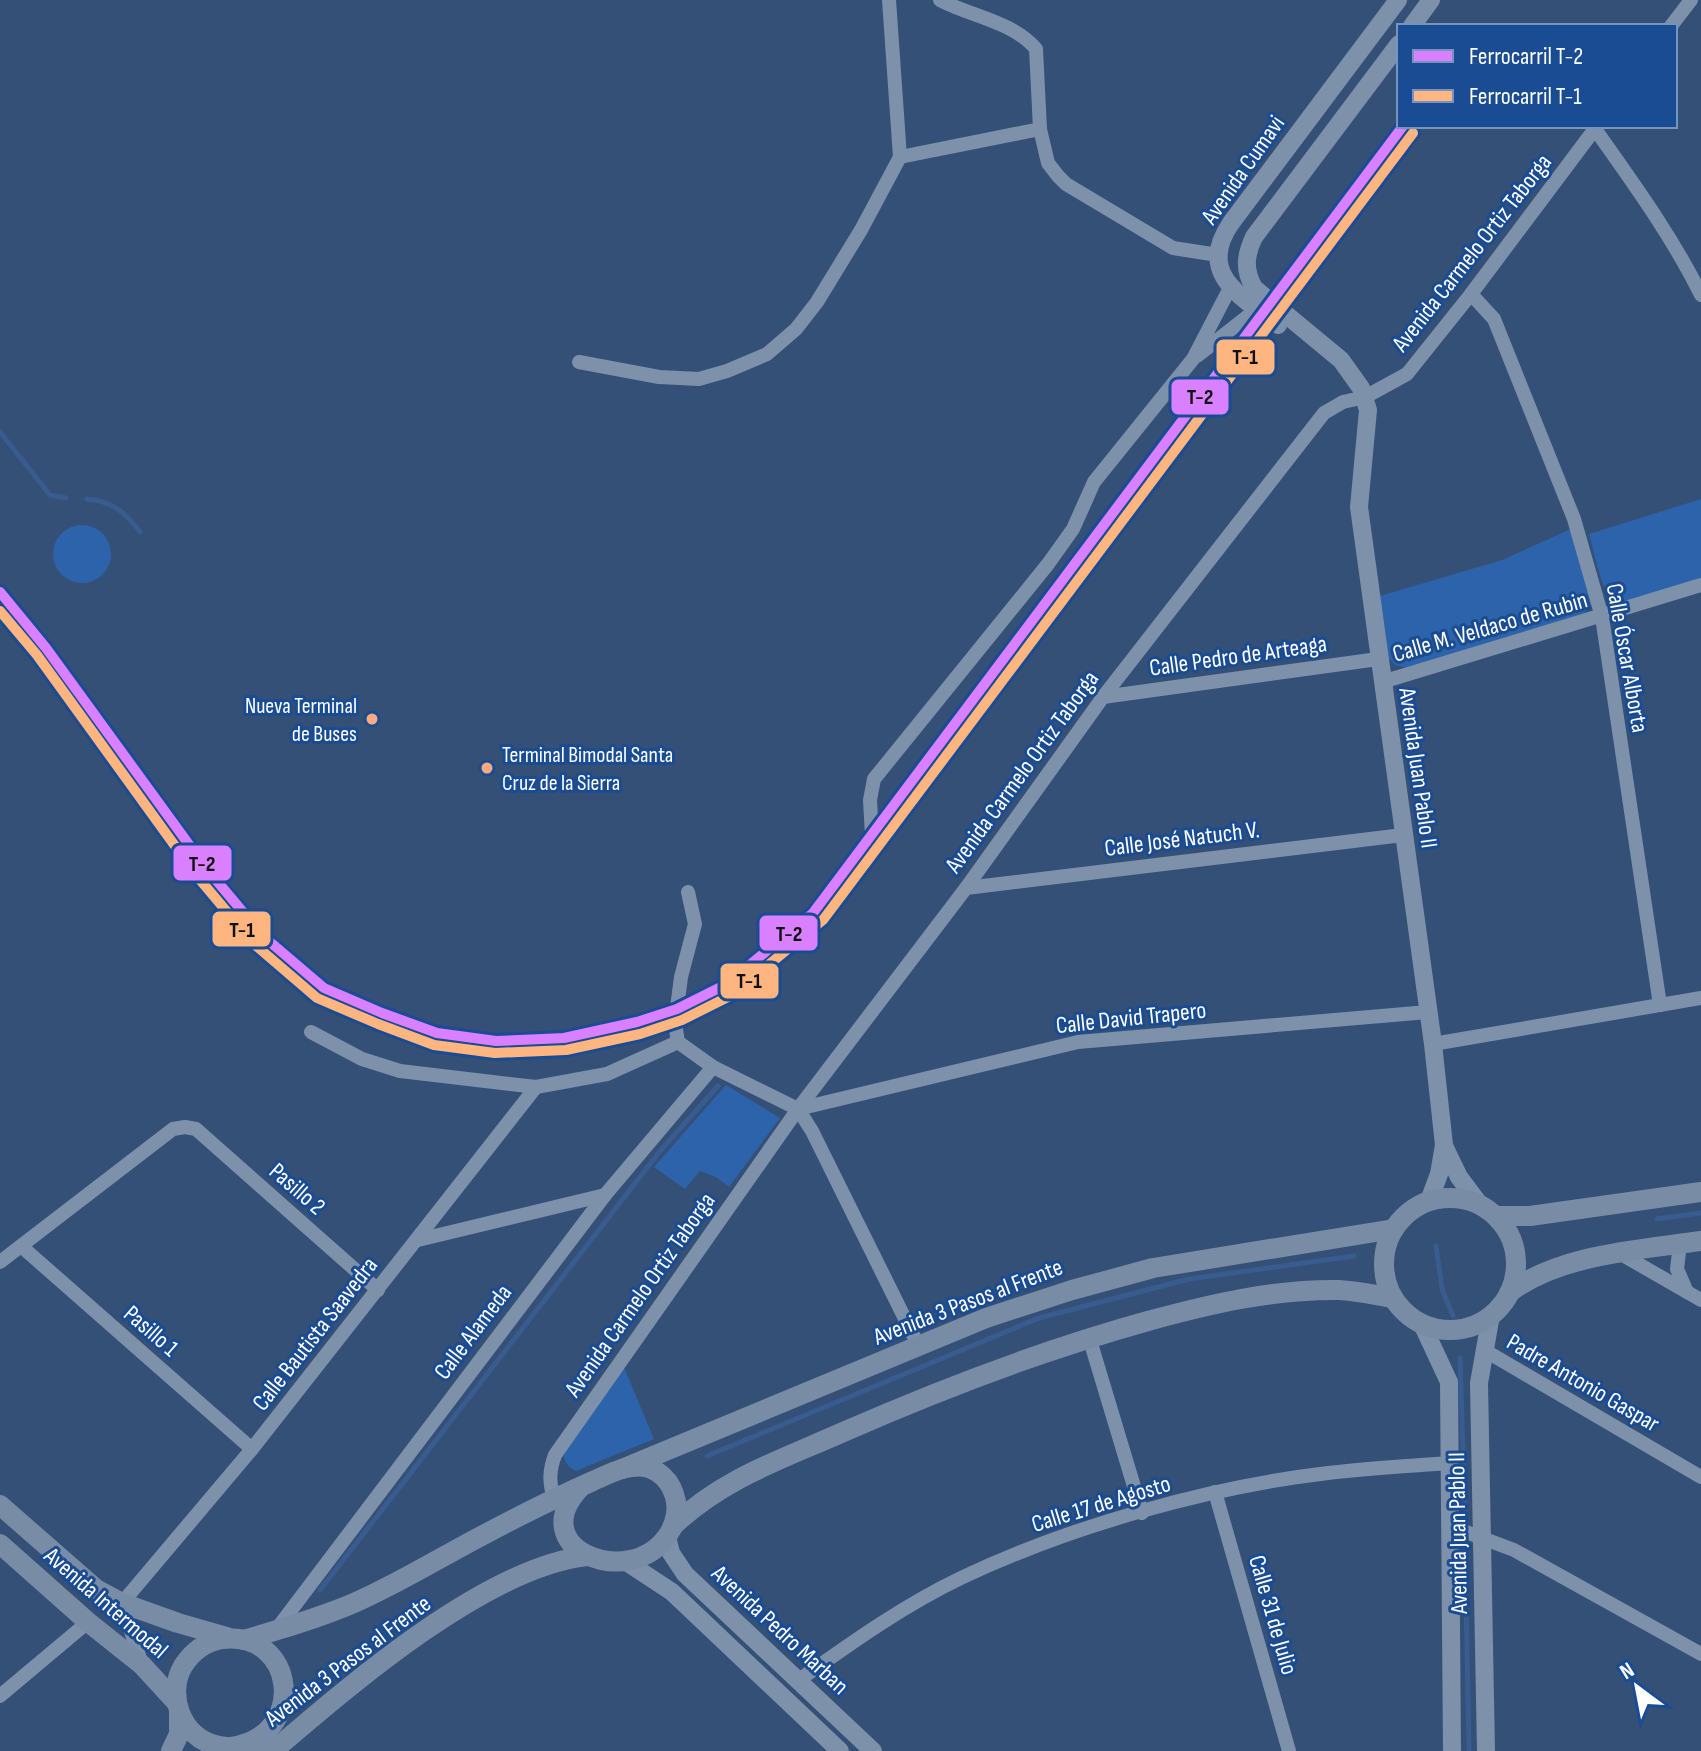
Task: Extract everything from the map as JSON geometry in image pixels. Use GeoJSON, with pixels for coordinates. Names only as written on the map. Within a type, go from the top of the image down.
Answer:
{"type":"FeatureCollection","features":[{"type":"Feature","properties":{"kind":"main road"},"geometry":{"type":"LineString","coordinates":[[1701,1192],[1530,1216],[1488,1210],[1464,1199],[1429,1201],[1403,1217],[1394,1229],[1386,1245],[1384,1263],[1386,1281],[1393,1298],[1410,1317],[1436,1329],[1465,1328],[1491,1315],[1509,1293],[1545,1270],[1701,1241]]}},
{"type":"Feature","properties":{"kind":"main road"},"geometry":{"type":"LineString","coordinates":[[1488,1210],[1506,1229],[1515,1252],[1515,1277],[1509,1293]]}},
{"type":"Feature","properties":{"kind":"main road","name":"Avenida 3 Pasos al Frente"},"geometry":{"type":"LineString","coordinates":[[622,1469],[986,1318],[1072,1290],[1153,1268],[1394,1229]]}},
{"type":"Feature","properties":{"kind":"main road"},"geometry":{"type":"LineString","coordinates":[[670,1531],[676,1499],[671,1486],[662,1475],[650,1468],[636,1466],[582,1486],[566,1506],[563,1518],[569,1541],[587,1556],[612,1562],[625,1561],[641,1556],[670,1531],[698,1502],[747,1475],[951,1387],[1089,1337],[1207,1305],[1299,1291],[1341,1290],[1393,1298]]}},
{"type":"Feature","properties":{"kind":"main road","name":"Avenida 3 Pasos al Frente"},"geometry":{"type":"LineString","coordinates":[[238,1639],[276,1630],[354,1602],[582,1486]]}},
{"type":"Feature","properties":{"kind":"main road","name":"Avenida Intermodal"},"geometry":{"type":"LineString","coordinates":[[0,1505],[96,1589],[122,1603],[178,1623],[238,1639]]}},
{"type":"Feature","properties":{"kind":"main road","name":"Avenida Intermodal"},"geometry":{"type":"LineString","coordinates":[[0,1544],[142,1665],[178,1708]]}},
{"type":"Feature","properties":{"kind":"main road","name":"Avenida 3 Pasos al Frente"},"geometry":{"type":"LineString","coordinates":[[275,1749],[403,1646],[451,1615],[495,1589],[548,1565],[587,1556]]}},
{"type":"Feature","properties":{"kind":"main road"},"geometry":{"type":"LineString","coordinates":[[171,1751],[179,1734],[178,1708],[178,1679],[189,1657],[201,1647],[215,1640],[238,1639],[268,1653],[277,1663],[285,1689],[275,1749],[215,1745],[199,1738],[187,1727],[178,1708]]}},
{"type":"Feature","properties":{"kind":"main road"},"geometry":{"type":"LineString","coordinates":[[231,1747],[246,1745],[271,1729],[284,1703]]}},
{"type":"Feature","properties":{"kind":"street"},"geometry":{"type":"LineString","coordinates":[[579,362],[659,377],[699,379],[767,354],[796,329],[817,302],[861,230],[900,157],[889,0]]}},
{"type":"Feature","properties":{"kind":"street"},"geometry":{"type":"LineString","coordinates":[[940,0],[1006,28],[1029,41],[1036,49],[1040,129],[1048,163],[1066,184],[1173,248],[1218,255]]}},
{"type":"Feature","properties":{"kind":"street","name":"Avenida Cumavi"},"geometry":{"type":"LineString","coordinates":[[1355,379],[1334,369],[1231,286],[1218,267],[1218,255],[1223,234],[1398,0]]}},
{"type":"Feature","properties":{"kind":"street"},"geometry":{"type":"LineString","coordinates":[[1413,24],[1431,0]]}},
{"type":"Feature","properties":{"kind":"street"},"geometry":{"type":"LineString","coordinates":[[1673,24],[1691,0]]}},
{"type":"Feature","properties":{"kind":"street","name":"Avenida Cumavi"},"geometry":{"type":"LineString","coordinates":[[1365,397],[1341,360],[1254,288],[1246,264],[1254,237],[1397,47]]}},
{"type":"Feature","properties":{"kind":"street"},"geometry":{"type":"LineString","coordinates":[[1308,120],[1332,136]]}},
{"type":"Feature","properties":{"kind":"street"},"geometry":{"type":"LineString","coordinates":[[1596,128],[1651,208],[1701,295]]}},
{"type":"Feature","properties":{"kind":"street","name":"Avenida Carmelo Ortiz Taborga"},"geometry":{"type":"LineString","coordinates":[[554,1499],[549,1484],[555,1455],[798,1109],[966,888],[1103,697],[1324,413],[1343,402],[1365,397],[1407,374],[1596,128]]}},
{"type":"Feature","properties":{"kind":"street"},"geometry":{"type":"LineString","coordinates":[[900,157],[1040,129]]}},
{"type":"Feature","properties":{"kind":"street"},"geometry":{"type":"LineString","coordinates":[[677,1009],[726,988],[795,934],[835,891],[872,835],[870,800],[874,779],[1048,564],[1073,529],[1094,482],[1193,359],[1231,286]]}},
{"type":"Feature","properties":{"kind":"street","name":"Calle Óscar Alborta"},"geometry":{"type":"LineString","coordinates":[[1471,294],[1494,319],[1574,519],[1602,617],[1660,1005]]}},
{"type":"Feature","properties":{"kind":"street"},"geometry":{"type":"LineString","coordinates":[[1193,359],[1257,309]]}},
{"type":"Feature","properties":{"kind":"street","name":"Avenida Juan Pablo II"},"geometry":{"type":"LineString","coordinates":[[1365,397],[1368,410],[1359,507],[1433,1044],[1444,1145],[1439,1174],[1429,1201]]}},
{"type":"Feature","properties":{"kind":"street","name":"Calle M. Veldaco de Rubin"},"geometry":{"type":"LineString","coordinates":[[1382,682],[1701,585]]}},
{"type":"Feature","properties":{"kind":"street","name":"Calle Pedro de Arteaga"},"geometry":{"type":"LineString","coordinates":[[1103,697],[1378,659]]}},
{"type":"Feature","properties":{"kind":"street","name":"Calle José Natuch V."},"geometry":{"type":"LineString","coordinates":[[966,888],[1403,835]]}},
{"type":"Feature","properties":{"kind":"street"},"geometry":{"type":"LineString","coordinates":[[688,892],[695,924],[681,977],[675,1023],[678,1042],[713,1067],[798,1109],[812,1131],[919,1347]]}},
{"type":"Feature","properties":{"kind":"street"},"geometry":{"type":"LineString","coordinates":[[1433,1044],[1701,998]]}},
{"type":"Feature","properties":{"kind":"street","name":"Calle David Trapero"},"geometry":{"type":"LineString","coordinates":[[798,1109],[1078,1042],[1428,1012]]}},
{"type":"Feature","properties":{"kind":"street"},"geometry":{"type":"LineString","coordinates":[[311,1032],[362,1059],[400,1071],[536,1087],[607,1074],[678,1042]]}},
{"type":"Feature","properties":{"kind":"street","name":"Calle Alameda"},"geometry":{"type":"LineString","coordinates":[[276,1630],[605,1195],[713,1067]]}},
{"type":"Feature","properties":{"kind":"street","name":"Calle Bautista Saavedra"},"geometry":{"type":"LineString","coordinates":[[122,1603],[252,1449],[536,1087]]}},
{"type":"Feature","properties":{"kind":"street","name":"Pasillo 2"},"geometry":{"type":"LineString","coordinates":[[21,1246],[173,1129],[185,1127],[196,1129],[378,1290]]}},
{"type":"Feature","properties":{"kind":"street","name":"Avenida Juan Pablo II"},"geometry":{"type":"LineString","coordinates":[[1444,1145],[1459,1177],[1488,1210]]}},
{"type":"Feature","properties":{"kind":"street"},"geometry":{"type":"LineString","coordinates":[[418,1240],[605,1195]]}},
{"type":"Feature","properties":{"kind":"street"},"geometry":{"type":"LineString","coordinates":[[1680,1244],[1677,1269],[1694,1296]]}},
{"type":"Feature","properties":{"kind":"street"},"geometry":{"type":"LineString","coordinates":[[0,1262],[21,1246]]}},
{"type":"Feature","properties":{"kind":"street","name":"Pasillo 1"},"geometry":{"type":"LineString","coordinates":[[21,1246],[252,1449]]}},
{"type":"Feature","properties":{"kind":"street"},"geometry":{"type":"LineString","coordinates":[[1621,1254],[1694,1296]]}},
{"type":"Feature","properties":{"kind":"street","name":"Avenida Juan Pablo II"},"geometry":{"type":"LineString","coordinates":[[1486,1751],[1479,1383],[1491,1315]]}},
{"type":"Feature","properties":{"kind":"street","name":"Avenida Juan Pablo II"},"geometry":{"type":"LineString","coordinates":[[1422,1324],[1449,1382],[1452,1751]]}},
{"type":"Feature","properties":{"kind":"street"},"geometry":{"type":"LineString","coordinates":[[1089,1337],[1142,1513]]}},
{"type":"Feature","properties":{"kind":"street","name":"Padre Antonio Gaspar"},"geometry":{"type":"LineString","coordinates":[[1484,1350],[1701,1477]]}},
{"type":"Feature","properties":{"kind":"street","name":"Calle 17 de Agosto"},"geometry":{"type":"LineString","coordinates":[[799,1680],[877,1624],[961,1578],[1050,1540],[1215,1492],[1328,1473],[1449,1463]]}},
{"type":"Feature","properties":{"kind":"street","name":"Calle 31 de Julio"},"geometry":{"type":"LineString","coordinates":[[1215,1492],[1289,1751]]}},
{"type":"Feature","properties":{"kind":"street"},"geometry":{"type":"LineString","coordinates":[[1450,1526],[1514,1550],[1701,1654]]}},
{"type":"Feature","properties":{"kind":"street","name":"Avenida Pedro Marban"},"geometry":{"type":"LineString","coordinates":[[670,1531],[671,1553],[685,1574],[873,1751]]}},
{"type":"Feature","properties":{"kind":"street","name":"Avenida Pedro Marban"},"geometry":{"type":"LineString","coordinates":[[625,1561],[672,1592],[840,1751]]}},
{"type":"Feature","properties":{"kind":"street"},"geometry":{"type":"LineString","coordinates":[[122,1603],[142,1665]]}},
{"type":"Feature","properties":{"kind":"street"},"geometry":{"type":"LineString","coordinates":[[0,1696],[88,1622]]}},
{"type":"Feature","properties":{"kind":"shaded area"},"geometry":{"type":"Polygon","coordinates":[[[1701,499],[1701,580],[1620,604],[1613,600],[1603,584],[1589,534],[1701,499]]]}},
{"type":"Feature","properties":{"kind":"shaded area"},"geometry":{"type":"Polygon","coordinates":[[[82,525],[102,534],[111,554],[102,574],[82,583],[62,574],[53,554],[62,534],[82,525]]]}},
{"type":"Feature","properties":{"kind":"shaded area"},"geometry":{"type":"Polygon","coordinates":[[[1571,529],[1591,605],[1584,613],[1407,668],[1395,665],[1389,658],[1380,596],[1502,560],[1571,529]]]}},
{"type":"Feature","properties":{"kind":"shaded area"},"geometry":{"type":"Polygon","coordinates":[[[726,1085],[780,1118],[729,1187],[716,1177],[700,1171],[685,1189],[654,1167],[726,1085]]]}},
{"type":"Feature","properties":{"kind":"shaded area"},"geometry":{"type":"Polygon","coordinates":[[[623,1365],[654,1439],[576,1471],[566,1463],[563,1450],[623,1365]]]}},
{"type":"Feature","properties":{"kind":"waterway"},"geometry":{"type":"LineString","coordinates":[[0,432],[50,495],[66,498]]}},
{"type":"Feature","properties":{"kind":"waterway"},"geometry":{"type":"LineString","coordinates":[[87,499],[118,509],[140,532]]}},
{"type":"Feature","properties":{"kind":"waterway"},"geometry":{"type":"LineString","coordinates":[[320,1590],[660,1151],[718,1086]]}},
{"type":"Feature","properties":{"kind":"waterway"},"geometry":{"type":"LineString","coordinates":[[1657,1219],[1701,1213]]}},
{"type":"Feature","properties":{"kind":"waterway"},"geometry":{"type":"LineString","coordinates":[[1436,1246],[1442,1289],[1453,1316]]}},
{"type":"Feature","properties":{"kind":"waterway"},"geometry":{"type":"LineString","coordinates":[[707,1456],[1039,1318],[1189,1279],[1354,1256]]}},
{"type":"Feature","properties":{"kind":"waterway"},"geometry":{"type":"LineString","coordinates":[[1460,1358],[1465,1515]]}},
{"type":"Feature","properties":{"kind":"waterway"},"geometry":{"type":"LineString","coordinates":[[1465,1544],[1469,1751]]}},
{"type":"Feature","properties":{"kind":"rail line","name":"T-2"},"geometry":{"type":"LineString","coordinates":[[0,592],[46,648],[206,868],[263,936],[324,988],[437,1033],[496,1041],[564,1038],[637,1022],[677,1009],[725,985],[813,913],[1402,128]]}},
{"type":"Feature","properties":{"kind":"rail line","name":"T-1"},"geometry":{"type":"LineString","coordinates":[[0,611],[37,655],[196,875],[254,944],[317,998],[434,1045],[495,1053],[566,1050],[640,1034],[682,1020],[732,995],[823,920],[1413,133]]}},
{"type":"Feature","properties":{"kind":"place","name":"Nueva Terminal de Buses"},"geometry":{"type":"Point","coordinates":[372,719]}},
{"type":"Feature","properties":{"kind":"place","name":"Terminal Bimodal Santa Cruz de la Sierra"},"geometry":{"type":"Point","coordinates":[487,768]}}]}
